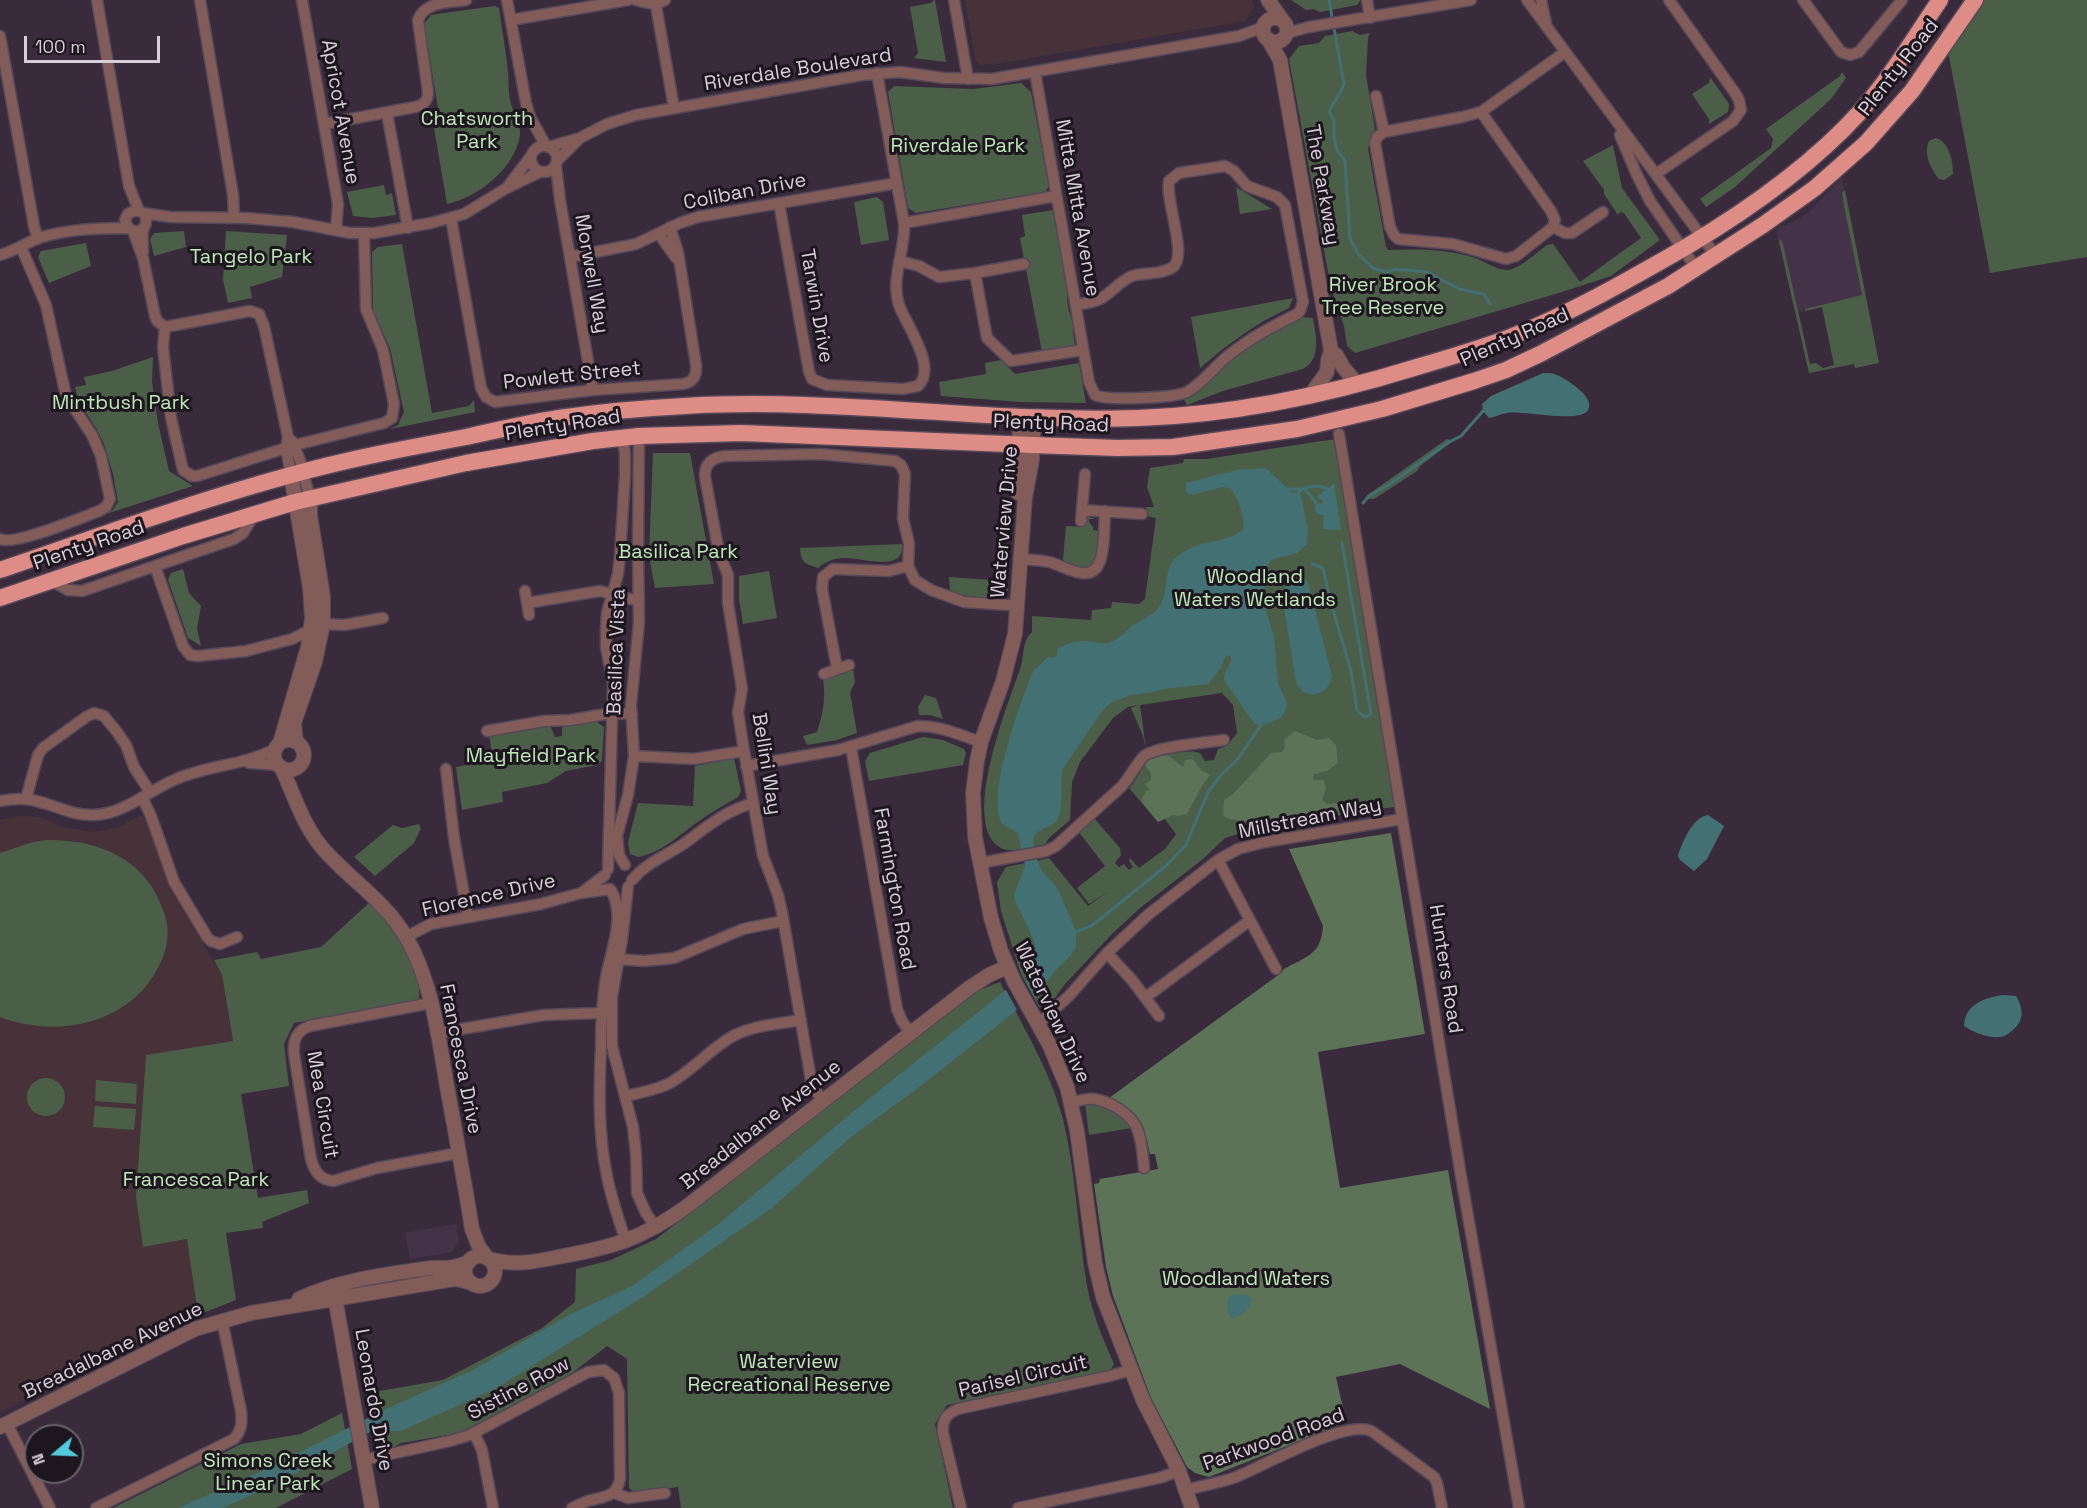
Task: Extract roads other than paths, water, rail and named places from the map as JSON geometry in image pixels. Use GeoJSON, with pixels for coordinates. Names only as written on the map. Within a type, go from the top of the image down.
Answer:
{"type":"FeatureCollection","features":[{"type":"Feature","properties":{"kind":"highway","name":"Plenty Road"},"geometry":{"type":"LineString","coordinates":[[0,570],[144,520],[297,473],[376,454],[560,418],[683,406],[770,404],[849,406],[1027,418],[1152,418],[1202,414],[1309,397],[1358,385],[1509,338],[1620,285],[1703,237],[1770,192],[1807,163],[1859,113],[1905,54],[1940,0]]}},
{"type":"Feature","properties":{"kind":"highway","name":"Plenty Road"},"geometry":{"type":"LineString","coordinates":[[0,598],[183,536],[302,501],[483,460],[593,441],[639,436],[741,433],[1118,448],[1173,447],[1297,429],[1382,409],[1506,369],[1603,321],[1716,256],[1763,225],[1815,188],[1866,143],[1912,91],[1975,0]]}},
{"type":"Feature","properties":{"kind":"street"},"geometry":{"type":"LineString","coordinates":[[97,0],[135,221],[157,321],[165,327],[250,310],[259,314],[264,326],[302,501],[312,602],[317,627],[315,662],[294,723],[296,742],[303,754],[298,766],[294,797]]}},
{"type":"Feature","properties":{"kind":"street"},"geometry":{"type":"LineString","coordinates":[[200,0],[233,195],[234,217]]}},
{"type":"Feature","properties":{"kind":"street","name":"Apricot Avenue"},"geometry":{"type":"LineString","coordinates":[[302,0],[338,204],[336,230]]}},
{"type":"Feature","properties":{"kind":"street"},"geometry":{"type":"LineString","coordinates":[[324,124],[420,106],[427,99],[428,87],[418,20],[421,11],[430,6],[466,0]]}},
{"type":"Feature","properties":{"kind":"street"},"geometry":{"type":"LineString","coordinates":[[507,0],[522,88],[530,117],[533,166],[542,172]]}},
{"type":"Feature","properties":{"kind":"street"},"geometry":{"type":"LineString","coordinates":[[511,20],[621,0]]}},
{"type":"Feature","properties":{"kind":"street"},"geometry":{"type":"LineString","coordinates":[[636,0],[659,1],[674,108]]}},
{"type":"Feature","properties":{"kind":"street"},"geometry":{"type":"LineString","coordinates":[[948,0],[964,79]]}},
{"type":"Feature","properties":{"kind":"street"},"geometry":{"type":"LineString","coordinates":[[954,0],[964,79]]}},
{"type":"Feature","properties":{"kind":"street"},"geometry":{"type":"LineString","coordinates":[[1268,0],[1285,29]]}},
{"type":"Feature","properties":{"kind":"street"},"geometry":{"type":"LineString","coordinates":[[1268,0],[1266,31],[1275,42],[1285,29]]}},
{"type":"Feature","properties":{"kind":"street"},"geometry":{"type":"LineString","coordinates":[[1367,0],[1371,18]]}},
{"type":"Feature","properties":{"kind":"street"},"geometry":{"type":"LineString","coordinates":[[1266,31],[1272,19],[1285,29],[1309,27],[1371,18],[1420,5],[1471,0]]}},
{"type":"Feature","properties":{"kind":"street"},"geometry":{"type":"LineString","coordinates":[[1527,0],[1716,256]]}},
{"type":"Feature","properties":{"kind":"street"},"geometry":{"type":"LineString","coordinates":[[1541,0],[1547,26]]}},
{"type":"Feature","properties":{"kind":"street"},"geometry":{"type":"LineString","coordinates":[[1656,174],[1733,121],[1741,110],[1735,93],[1669,0]]}},
{"type":"Feature","properties":{"kind":"street"},"geometry":{"type":"LineString","coordinates":[[1803,0],[1841,52],[1850,55],[1860,51],[1902,0]]}},
{"type":"Feature","properties":{"kind":"street","name":"The Parkway"},"geometry":{"type":"LineString","coordinates":[[1280,60],[1285,29]]}},
{"type":"Feature","properties":{"kind":"street","name":"Riverdale Boulevard"},"geometry":{"type":"LineString","coordinates":[[547,146],[580,138],[622,119],[877,73],[914,73],[964,79],[992,79],[1266,31]]}},
{"type":"Feature","properties":{"kind":"street","name":"The Parkway"},"geometry":{"type":"LineString","coordinates":[[1266,31],[1280,60],[1331,351],[1327,372],[1309,397]]}},
{"type":"Feature","properties":{"kind":"street"},"geometry":{"type":"LineString","coordinates":[[0,36],[38,239]]}},
{"type":"Feature","properties":{"kind":"street"},"geometry":{"type":"LineString","coordinates":[[1480,112],[1551,211],[1555,220],[1553,227],[1516,256],[1506,259],[1453,244],[1398,239],[1390,227],[1376,147],[1377,137],[1384,132],[1480,112],[1565,52]]}},
{"type":"Feature","properties":{"kind":"street","name":"Mitta Mitta Avenue"},"geometry":{"type":"LineString","coordinates":[[1035,72],[1090,388],[1097,397],[1172,396],[1188,391],[1251,339],[1297,314],[1302,306],[1302,296],[1285,205],[1277,197],[1247,186],[1234,171],[1225,166],[1174,175],[1170,179],[1168,187],[1179,253],[1175,264],[1168,269],[1132,276],[1102,298],[1076,305]]}},
{"type":"Feature","properties":{"kind":"street","name":"Tarwin Drive"},"geometry":{"type":"LineString","coordinates":[[779,203],[809,372],[816,382],[827,385],[903,389],[914,388],[921,384],[924,371],[917,342],[898,298],[897,282],[904,223],[877,73]]}},
{"type":"Feature","properties":{"kind":"street"},"geometry":{"type":"LineString","coordinates":[[1376,96],[1384,132]]}},
{"type":"Feature","properties":{"kind":"street"},"geometry":{"type":"LineString","coordinates":[[0,104],[12,102]]}},
{"type":"Feature","properties":{"kind":"street"},"geometry":{"type":"LineString","coordinates":[[387,113],[408,228]]}},
{"type":"Feature","properties":{"kind":"street"},"geometry":{"type":"LineString","coordinates":[[0,255],[38,239],[135,221],[170,217],[234,217],[293,222],[364,234],[408,228],[451,218],[478,207],[505,189],[542,172],[551,171],[557,163],[556,154],[547,146],[530,117]]}},
{"type":"Feature","properties":{"kind":"street"},"geometry":{"type":"LineString","coordinates":[[1612,118],[1650,201],[1696,268]]}},
{"type":"Feature","properties":{"kind":"street","name":"Riverdale Boulevard"},"geometry":{"type":"LineString","coordinates":[[557,163],[580,138]]}},
{"type":"Feature","properties":{"kind":"street"},"geometry":{"type":"LineString","coordinates":[[505,189],[538,147],[547,146]]}},
{"type":"Feature","properties":{"kind":"street","name":"Morwell Way"},"geometry":{"type":"LineString","coordinates":[[557,163],[560,200],[593,390]]}},
{"type":"Feature","properties":{"kind":"street","name":"Morwell Way"},"geometry":{"type":"LineString","coordinates":[[542,172],[554,186],[560,200]]}},
{"type":"Feature","properties":{"kind":"street","name":"Coliban Drive"},"geometry":{"type":"LineString","coordinates":[[570,258],[627,247],[698,217],[897,183]]}},
{"type":"Feature","properties":{"kind":"street"},"geometry":{"type":"LineString","coordinates":[[904,223],[1056,196]]}},
{"type":"Feature","properties":{"kind":"street"},"geometry":{"type":"LineString","coordinates":[[1553,227],[1565,233],[1572,233],[1603,212]]}},
{"type":"Feature","properties":{"kind":"street","name":"Powlett Street"},"geometry":{"type":"LineString","coordinates":[[451,218],[482,388],[486,397],[495,402],[593,390],[682,384],[694,379],[696,365],[678,252],[670,227]]}},
{"type":"Feature","properties":{"kind":"street"},"geometry":{"type":"LineString","coordinates":[[165,327],[163,347],[171,418],[183,470],[187,474],[197,476],[289,444],[389,421],[394,414],[394,404],[383,350],[366,309],[364,234]]}},
{"type":"Feature","properties":{"kind":"street","name":"Powlett Street"},"geometry":{"type":"LineString","coordinates":[[659,234],[675,256],[679,266]]}},
{"type":"Feature","properties":{"kind":"street"},"geometry":{"type":"LineString","coordinates":[[0,539],[7,542],[22,539],[99,511],[106,507],[110,499],[105,469],[97,445],[66,396],[45,300],[21,247]]}},
{"type":"Feature","properties":{"kind":"street"},"geometry":{"type":"LineString","coordinates":[[899,261],[919,266],[939,277],[1024,264]]}},
{"type":"Feature","properties":{"kind":"street"},"geometry":{"type":"LineString","coordinates":[[975,273],[987,338],[1008,359],[1017,361],[1083,350]]}},
{"type":"Feature","properties":{"kind":"street","name":"The Parkway"},"geometry":{"type":"LineString","coordinates":[[1331,351],[1358,385]]}},
{"type":"Feature","properties":{"kind":"street","name":"Waterview Drive"},"geometry":{"type":"LineString","coordinates":[[1027,418],[1025,498],[1013,605],[1015,634],[1008,665],[981,742],[973,793],[973,814],[980,862],[993,927],[1008,967],[1059,1067],[1071,1103],[1077,1131],[1097,1278],[1143,1400],[1179,1471],[1192,1508]]}},
{"type":"Feature","properties":{"kind":"street","name":"Hunters Road"},"geometry":{"type":"LineString","coordinates":[[1339,434],[1461,1176],[1519,1508]]}},
{"type":"Feature","properties":{"kind":"street","name":"Basilica Vista"},"geometry":{"type":"LineString","coordinates":[[625,866],[619,855],[617,836],[628,795],[634,756],[631,694],[637,650],[639,600],[639,436]]}},
{"type":"Feature","properties":{"kind":"street","name":"Basilica Vista"},"geometry":{"type":"LineString","coordinates":[[606,872],[613,683],[606,647],[606,630],[607,613],[618,574],[622,533],[625,453],[622,438]]}},
{"type":"Feature","properties":{"kind":"street","name":"Bellini Way"},"geometry":{"type":"LineString","coordinates":[[826,1099],[810,1072],[778,895],[763,856],[738,712],[742,689],[728,603],[728,575],[719,553],[705,477],[706,468],[710,461],[726,456],[820,454],[889,459],[899,463],[905,474],[903,518],[909,544],[908,566]]}},
{"type":"Feature","properties":{"kind":"street"},"geometry":{"type":"LineString","coordinates":[[1085,474],[1082,515],[1106,511],[1142,514]]}},
{"type":"Feature","properties":{"kind":"street"},"geometry":{"type":"LineString","coordinates":[[1017,559],[1051,562],[1070,572],[1089,572],[1098,566],[1102,557],[1106,511]]}},
{"type":"Feature","properties":{"kind":"street"},"geometry":{"type":"LineString","coordinates":[[51,581],[68,590],[81,591],[234,539],[243,533],[254,515]]}},
{"type":"Feature","properties":{"kind":"street"},"geometry":{"type":"LineString","coordinates":[[154,566],[184,648],[190,655],[246,651],[292,639],[317,627],[383,618]]}},
{"type":"Feature","properties":{"kind":"street"},"geometry":{"type":"LineString","coordinates":[[837,669],[822,589],[823,577],[830,570],[836,568],[889,571],[908,566],[911,575],[920,584],[946,596],[964,602],[1013,605]]}},
{"type":"Feature","properties":{"kind":"street"},"geometry":{"type":"LineString","coordinates":[[525,591],[529,615]]}},
{"type":"Feature","properties":{"kind":"street"},"geometry":{"type":"LineString","coordinates":[[527,603],[589,591],[639,600]]}},
{"type":"Feature","properties":{"kind":"street"},"geometry":{"type":"LineString","coordinates":[[280,766],[274,758],[308,647],[317,627]]}},
{"type":"Feature","properties":{"kind":"street"},"geometry":{"type":"LineString","coordinates":[[292,639],[308,647]]}},
{"type":"Feature","properties":{"kind":"street"},"geometry":{"type":"LineString","coordinates":[[824,674],[849,665]]}},
{"type":"Feature","properties":{"kind":"street"},"geometry":{"type":"LineString","coordinates":[[26,799],[38,755],[43,748],[86,717],[94,713],[104,716],[126,745],[146,794],[151,816],[174,882],[207,937],[220,944],[237,937]]}},
{"type":"Feature","properties":{"kind":"street"},"geometry":{"type":"LineString","coordinates":[[487,731],[612,713],[632,714]]}},
{"type":"Feature","properties":{"kind":"street"},"geometry":{"type":"LineString","coordinates":[[746,766],[851,747],[918,726],[948,730],[981,742]]}},
{"type":"Feature","properties":{"kind":"street"},"geometry":{"type":"LineString","coordinates":[[0,801],[26,799],[86,816],[106,814],[187,774],[240,763],[288,740],[296,742]]}},
{"type":"Feature","properties":{"kind":"street"},"geometry":{"type":"LineString","coordinates":[[980,862],[1046,851],[1056,846],[1130,778],[1141,759],[1147,754],[1164,749],[1224,740]]}},
{"type":"Feature","properties":{"kind":"street","name":"Farmington Road"},"geometry":{"type":"LineString","coordinates":[[851,747],[897,1009],[911,1034]]}},
{"type":"Feature","properties":{"kind":"street"},"geometry":{"type":"LineString","coordinates":[[634,756],[694,759],[744,751]]}},
{"type":"Feature","properties":{"kind":"street"},"geometry":{"type":"LineString","coordinates":[[240,763],[280,766],[289,769],[298,766]]}},
{"type":"Feature","properties":{"kind":"street","name":"Francesca Drive"},"geometry":{"type":"LineString","coordinates":[[280,766],[304,821],[324,850],[377,899],[396,921],[418,962],[438,1034],[472,1229],[479,1246],[489,1259]]}},
{"type":"Feature","properties":{"kind":"street"},"geometry":{"type":"LineString","coordinates":[[446,769],[454,838],[468,917]]}},
{"type":"Feature","properties":{"kind":"street"},"geometry":{"type":"LineString","coordinates":[[626,1242],[607,1176],[600,1130],[602,1013],[618,907],[605,883],[606,872],[616,864],[625,866],[651,861],[685,842],[729,811],[753,803]]}},
{"type":"Feature","properties":{"kind":"street","name":"Millstream Way"},"geometry":{"type":"LineString","coordinates":[[1038,1024],[1069,996],[1107,953],[1149,914],[1218,860],[1238,849],[1265,842],[1402,819]]}},
{"type":"Feature","properties":{"kind":"street"},"geometry":{"type":"LineString","coordinates":[[1218,860],[1276,969]]}},
{"type":"Feature","properties":{"kind":"street"},"geometry":{"type":"LineString","coordinates":[[610,889],[620,891],[630,884],[651,861]]}},
{"type":"Feature","properties":{"kind":"street"},"geometry":{"type":"LineString","coordinates":[[625,866],[631,872],[612,997],[612,1046],[626,1096],[636,1154],[637,1193],[656,1228]]}},
{"type":"Feature","properties":{"kind":"street","name":"Florence Drive"},"geometry":{"type":"LineString","coordinates":[[581,893],[606,872]]}},
{"type":"Feature","properties":{"kind":"street","name":"Florence Drive"},"geometry":{"type":"LineString","coordinates":[[406,937],[431,924],[610,889]]}},
{"type":"Feature","properties":{"kind":"street"},"geometry":{"type":"LineString","coordinates":[[618,959],[644,961],[674,958],[744,929],[783,921]]}},
{"type":"Feature","properties":{"kind":"street"},"geometry":{"type":"LineString","coordinates":[[1146,997],[1249,921]]}},
{"type":"Feature","properties":{"kind":"street"},"geometry":{"type":"LineString","coordinates":[[1107,953],[1132,980],[1159,1016]]}},
{"type":"Feature","properties":{"kind":"street","name":"Breadalbane Avenue"},"geometry":{"type":"LineString","coordinates":[[489,1259],[515,1264],[603,1249],[626,1242],[656,1228],[980,980],[1008,967]]}},
{"type":"Feature","properties":{"kind":"street","name":"Mea Circuit"},"geometry":{"type":"LineString","coordinates":[[431,1003],[310,1026],[302,1029],[296,1036],[293,1045],[294,1054],[311,1159],[317,1173],[328,1181],[333,1181],[377,1168],[459,1153]]}},
{"type":"Feature","properties":{"kind":"street"},"geometry":{"type":"LineString","coordinates":[[438,1034],[544,1014],[602,1013]]}},
{"type":"Feature","properties":{"kind":"street"},"geometry":{"type":"LineString","coordinates":[[626,1096],[654,1089],[670,1082],[742,1032],[801,1020]]}},
{"type":"Feature","properties":{"kind":"street"},"geometry":{"type":"LineString","coordinates":[[1071,1103],[1092,1099],[1101,1100],[1124,1113],[1137,1127],[1144,1168]]}},
{"type":"Feature","properties":{"kind":"street","name":"Francesca Drive"},"geometry":{"type":"LineString","coordinates":[[469,1262],[472,1229]]}},
{"type":"Feature","properties":{"kind":"street"},"geometry":{"type":"LineString","coordinates":[[478,1256],[489,1259],[495,1270],[493,1279],[482,1286],[472,1283],[466,1276],[466,1266],[469,1262],[478,1256]]}},
{"type":"Feature","properties":{"kind":"street","name":"Breadalbane Avenue"},"geometry":{"type":"LineString","coordinates":[[3,1426],[181,1336],[222,1320],[280,1308],[424,1269],[452,1268],[469,1262]]}},
{"type":"Feature","properties":{"kind":"street","name":"Breadalbane Avenue"},"geometry":{"type":"LineString","coordinates":[[493,1279],[515,1264]]}},
{"type":"Feature","properties":{"kind":"street","name":"Breadalbane Avenue"},"geometry":{"type":"LineString","coordinates":[[334,1293],[456,1279],[472,1283]]}},
{"type":"Feature","properties":{"kind":"street","name":"Leonardo Drive"},"geometry":{"type":"LineString","coordinates":[[334,1293],[372,1508]]}},
{"type":"Feature","properties":{"kind":"street"},"geometry":{"type":"LineString","coordinates":[[96,1508],[234,1439],[239,1433],[242,1424],[241,1411],[222,1320]]}},
{"type":"Feature","properties":{"kind":"street","name":"Sistine Row"},"geometry":{"type":"LineString","coordinates":[[363,1458],[379,1464],[393,1454],[407,1449],[460,1439],[588,1372],[598,1370],[610,1373],[618,1384],[620,1479],[619,1487],[614,1493]]}},
{"type":"Feature","properties":{"kind":"street","name":"Parisel Circuit"},"geometry":{"type":"LineString","coordinates":[[961,1508],[943,1433],[943,1422],[947,1415],[958,1409],[1131,1370]]}},
{"type":"Feature","properties":{"kind":"street"},"geometry":{"type":"LineString","coordinates":[[3,1426],[50,1508]]}},
{"type":"Feature","properties":{"kind":"street","name":"Parkwood Road"},"geometry":{"type":"LineString","coordinates":[[1187,1490],[1238,1476],[1335,1433],[1361,1428],[1373,1432],[1434,1477],[1442,1508]]}},
{"type":"Feature","properties":{"kind":"street"},"geometry":{"type":"LineString","coordinates":[[474,1433],[482,1450],[493,1508]]}},
{"type":"Feature","properties":{"kind":"street"},"geometry":{"type":"LineString","coordinates":[[1018,1508],[1159,1478],[1179,1471]]}},
{"type":"Feature","properties":{"kind":"street"},"geometry":{"type":"LineString","coordinates":[[572,1508],[591,1500],[603,1499],[614,1493],[628,1498],[665,1492]]}},
{"type":"Feature","properties":{"kind":"waterway"},"geometry":{"type":"LineString","coordinates":[[1329,0],[1344,84],[1329,111],[1334,121],[1337,150],[1345,161],[1350,239],[1359,255],[1373,268],[1386,272],[1396,269],[1427,272],[1459,289],[1484,294],[1490,304]]}},
{"type":"Feature","properties":{"kind":"waterway"},"geometry":{"type":"LineString","coordinates":[[1363,503],[1369,496],[1461,436],[1483,411]]}},
{"type":"Feature","properties":{"kind":"waterway"},"geometry":{"type":"LineString","coordinates":[[1298,493],[1312,487],[1327,489]]}},
{"type":"Feature","properties":{"kind":"waterway"},"geometry":{"type":"LineString","coordinates":[[1287,489],[1300,489]]}},
{"type":"Feature","properties":{"kind":"waterway"},"geometry":{"type":"LineString","coordinates":[[1305,489],[1317,504]]}},
{"type":"Feature","properties":{"kind":"waterway"},"geometry":{"type":"LineString","coordinates":[[1312,564],[1323,568],[1351,671],[1357,710],[1364,717],[1371,714],[1342,543]]}},
{"type":"Feature","properties":{"kind":"waterway"},"geometry":{"type":"LineString","coordinates":[[1076,932],[1091,926],[1104,916],[1167,865],[1186,845],[1208,792],[1237,760],[1261,725]]}},
{"type":"Feature","properties":{"kind":"park label","name":"Chatsworth Park"},"geometry":{"type":"Point","coordinates":[477,132]}},
{"type":"Feature","properties":{"kind":"park label","name":"Riverdale Park"},"geometry":{"type":"Point","coordinates":[958,147]}},
{"type":"Feature","properties":{"kind":"park label","name":"Tangelo Park"},"geometry":{"type":"Point","coordinates":[251,258]}},
{"type":"Feature","properties":{"kind":"park label","name":"River Brook Tree Reserve"},"geometry":{"type":"Point","coordinates":[1383,298]}},
{"type":"Feature","properties":{"kind":"park label","name":"Mintbush Park"},"geometry":{"type":"Point","coordinates":[121,404]}},
{"type":"Feature","properties":{"kind":"park label","name":"Basilica Park"},"geometry":{"type":"Point","coordinates":[678,553]}},
{"type":"Feature","properties":{"kind":"park label","name":"Woodland Waters Wetlands"},"geometry":{"type":"Point","coordinates":[1255,590]}},
{"type":"Feature","properties":{"kind":"park label","name":"Mayfield Park"},"geometry":{"type":"Point","coordinates":[531,757]}},
{"type":"Feature","properties":{"kind":"park label","name":"Francesca Park"},"geometry":{"type":"Point","coordinates":[196,1181]}},
{"type":"Feature","properties":{"kind":"park label","name":"Woodland Waters"},"geometry":{"type":"Point","coordinates":[1246,1280]}},
{"type":"Feature","properties":{"kind":"park label","name":"Waterview Recreational Reserve"},"geometry":{"type":"Point","coordinates":[789,1374]}},
{"type":"Feature","properties":{"kind":"park label","name":"Simons Creek Linear Park"},"geometry":{"type":"Point","coordinates":[268,1474]}}]}
